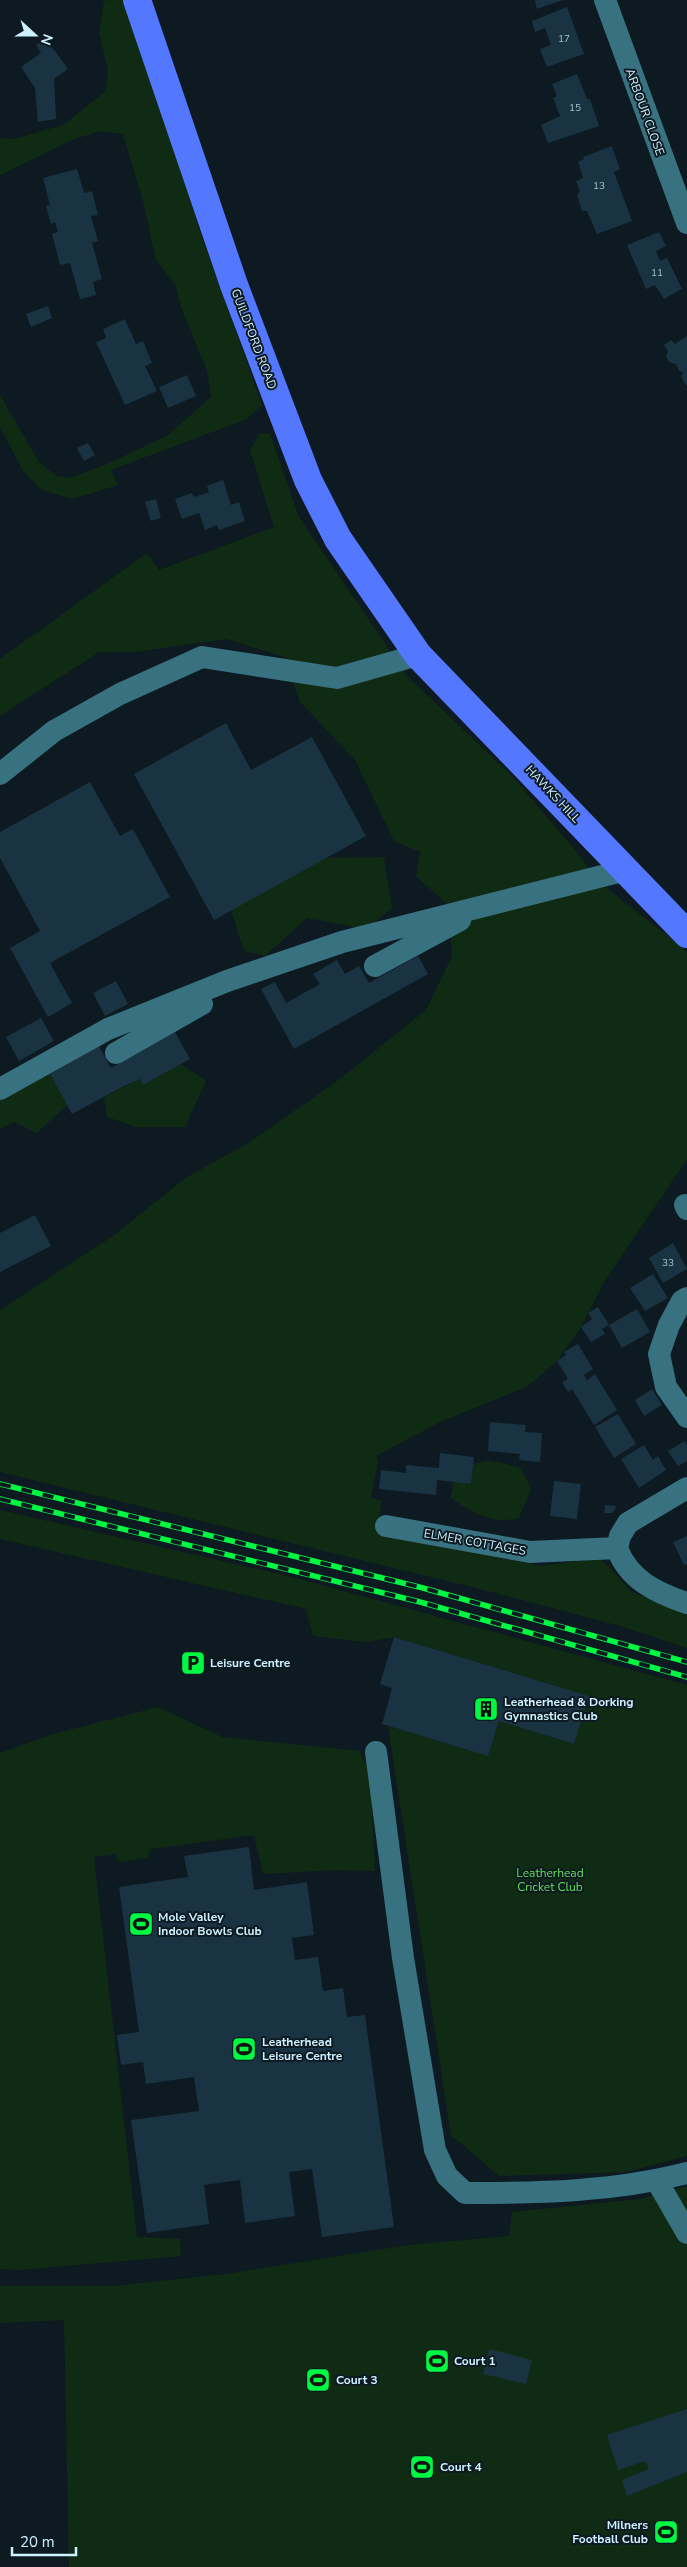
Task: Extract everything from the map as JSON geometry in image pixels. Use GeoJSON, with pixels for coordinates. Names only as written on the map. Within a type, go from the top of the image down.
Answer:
{"type":"FeatureCollection","features":[{"type":"Feature","properties":{"kind":"main road","name":"GUILDFORD ROAD"},"geometry":{"type":"LineString","coordinates":[[137,0],[234,285],[308,480],[338,539],[418,655]]}},
{"type":"Feature","properties":{"kind":"main road","name":"HAWKS HILL"},"geometry":{"type":"LineString","coordinates":[[418,655],[687,934]]}},
{"type":"Feature","properties":{"kind":"street","name":"ARBOUR CLOSE"},"geometry":{"type":"LineString","coordinates":[[605,0],[687,223]]}},
{"type":"Feature","properties":{"kind":"street"},"geometry":{"type":"LineString","coordinates":[[0,774],[54,731],[120,694],[202,657],[338,678],[418,655]]}},
{"type":"Feature","properties":{"kind":"street"},"geometry":{"type":"LineString","coordinates":[[0,1089],[108,1029],[259,970],[342,942],[626,870]]}},
{"type":"Feature","properties":{"kind":"street"},"geometry":{"type":"LineString","coordinates":[[375,966],[491,904]]}},
{"type":"Feature","properties":{"kind":"street"},"geometry":{"type":"LineString","coordinates":[[116,1053],[259,970]]}},
{"type":"Feature","properties":{"kind":"street"},"geometry":{"type":"LineString","coordinates":[[687,1298],[682,1301],[670,1324],[659,1354],[666,1387],[687,1417]]}},
{"type":"Feature","properties":{"kind":"street"},"geometry":{"type":"LineString","coordinates":[[687,1488],[628,1523],[620,1536],[617,1548],[623,1564],[636,1579],[687,1603]]}},
{"type":"Feature","properties":{"kind":"street","name":"ELMER COTTAGES"},"geometry":{"type":"LineString","coordinates":[[386,1526],[530,1552],[617,1548]]}},
{"type":"Feature","properties":{"kind":"street"},"geometry":{"type":"LineString","coordinates":[[376,1752],[403,1958],[423,2082],[435,2150],[446,2176],[465,2193],[565,2193],[657,2181],[687,2173]]}},
{"type":"Feature","properties":{"kind":"street"},"geometry":{"type":"LineString","coordinates":[[657,2181],[687,2233]]}},
{"type":"Feature","properties":{"kind":"green space"},"geometry":{"type":"Polygon","coordinates":[[[123,0],[161,100],[198,226],[262,405],[247,419],[111,470],[118,485],[73,499],[42,490],[23,471],[0,427],[0,395],[39,462],[56,476],[70,478],[107,464],[168,435],[211,397],[207,370],[181,308],[175,284],[156,260],[144,205],[123,134],[100,131],[72,140],[0,175],[0,138],[14,139],[63,125],[105,92],[108,71],[99,32],[104,1],[123,0]]]}},
{"type":"Feature","properties":{"kind":"green space"},"geometry":{"type":"Polygon","coordinates":[[[260,433],[270,434],[299,517],[407,676],[512,776],[576,851],[599,882],[687,951],[687,1159],[603,1284],[581,1327],[557,1361],[528,1386],[438,1423],[376,1456],[378,1462],[371,1498],[382,1500],[377,1534],[542,1566],[600,1558],[632,1592],[687,1611],[687,1648],[620,1626],[484,1590],[0,1472],[0,1310],[113,1236],[187,1177],[250,1142],[340,1079],[426,1010],[452,956],[448,905],[416,876],[420,852],[394,841],[355,760],[300,702],[285,657],[226,639],[135,652],[99,652],[0,716],[0,659],[147,553],[159,570],[274,527],[250,450],[260,433]]]}},
{"type":"Feature","properties":{"kind":"green space"},"geometry":{"type":"Polygon","coordinates":[[[384,857],[392,908],[366,929],[307,918],[265,956],[244,951],[231,910],[325,858],[384,857]]]}},
{"type":"Feature","properties":{"kind":"green space"},"geometry":{"type":"Polygon","coordinates":[[[181,1064],[206,1081],[185,1127],[136,1127],[107,1117],[104,1097],[140,1079],[143,1085],[181,1064]]]}},
{"type":"Feature","properties":{"kind":"green space"},"geometry":{"type":"Polygon","coordinates":[[[50,1074],[67,1105],[37,1133],[14,1122],[0,1129],[0,1100],[50,1074]]]}},
{"type":"Feature","properties":{"kind":"green space"},"geometry":{"type":"Polygon","coordinates":[[[489,1460],[521,1468],[531,1489],[519,1518],[500,1520],[483,1516],[450,1498],[454,1482],[471,1484],[473,1464],[489,1460]]]}},
{"type":"Feature","properties":{"kind":"green space","name":"Leatherhead Cricket Club"},"geometry":{"type":"Polygon","coordinates":[[[0,1510],[296,1578],[687,1685],[687,2156],[626,2172],[499,2176],[451,2135],[388,1726],[488,1756],[499,1721],[574,1744],[589,1696],[394,1637],[365,1642],[313,1636],[306,1609],[0,1539],[0,1510]]]}},
{"type":"Feature","properties":{"kind":"green space"},"geometry":{"type":"Polygon","coordinates":[[[158,1707],[222,1737],[359,1751],[370,1772],[375,1871],[338,1870],[263,1874],[254,1835],[151,1849],[147,1858],[119,1862],[115,1854],[94,1857],[137,2237],[180,2239],[181,2256],[19,2270],[0,2269],[0,1753],[53,1734],[158,1707]]]}},
{"type":"Feature","properties":{"kind":"green space"},"geometry":{"type":"Polygon","coordinates":[[[687,2186],[687,2567],[69,2567],[64,2320],[0,2323],[0,2286],[113,2286],[226,2274],[409,2245],[509,2236],[512,2212],[640,2199],[687,2186]]]}},
{"type":"Feature","properties":{"kind":"building"},"geometry":{"type":"Polygon","coordinates":[[[535,0],[563,0],[537,9],[535,0]]]}},
{"type":"Feature","properties":{"kind":"building"},"geometry":{"type":"Polygon","coordinates":[[[567,7],[584,54],[547,67],[540,49],[551,45],[545,28],[535,32],[532,21],[567,7]]]}},
{"type":"Feature","properties":{"kind":"building"},"geometry":{"type":"Polygon","coordinates":[[[46,39],[68,69],[54,79],[56,119],[38,122],[35,88],[21,67],[41,53],[36,45],[46,39]]]}},
{"type":"Feature","properties":{"kind":"building"},"geometry":{"type":"Polygon","coordinates":[[[577,74],[587,99],[590,99],[599,126],[548,143],[541,125],[560,116],[553,98],[557,96],[552,84],[577,74]]]}},
{"type":"Feature","properties":{"kind":"building"},"geometry":{"type":"Polygon","coordinates":[[[612,146],[620,169],[614,172],[632,221],[597,234],[587,211],[582,211],[577,195],[580,191],[576,181],[583,178],[578,162],[584,159],[583,157],[612,146]]]}},
{"type":"Feature","properties":{"kind":"building"},"geometry":{"type":"Polygon","coordinates":[[[77,169],[84,193],[92,191],[98,215],[91,216],[98,241],[92,243],[102,279],[93,282],[96,295],[80,299],[70,263],[60,265],[52,234],[58,232],[55,222],[51,224],[46,206],[50,205],[43,178],[77,169]]]}},
{"type":"Feature","properties":{"kind":"building"},"geometry":{"type":"Polygon","coordinates":[[[659,232],[666,246],[656,251],[660,261],[667,258],[682,289],[664,299],[655,285],[646,289],[627,245],[659,232]]]}},
{"type":"Feature","properties":{"kind":"building"},"geometry":{"type":"Polygon","coordinates":[[[48,306],[52,318],[31,327],[26,314],[48,306]]]}},
{"type":"Feature","properties":{"kind":"building"},"geometry":{"type":"Polygon","coordinates":[[[125,319],[136,344],[143,341],[152,363],[145,366],[157,391],[125,405],[96,342],[106,338],[103,329],[125,319]]]}},
{"type":"Feature","properties":{"kind":"building"},"geometry":{"type":"Polygon","coordinates":[[[687,336],[687,386],[681,377],[683,372],[679,371],[676,364],[669,362],[666,356],[668,351],[664,345],[671,340],[675,344],[687,336]]]}},
{"type":"Feature","properties":{"kind":"building"},"geometry":{"type":"Polygon","coordinates":[[[187,375],[196,396],[168,408],[159,387],[187,375]]]}},
{"type":"Feature","properties":{"kind":"building"},"geometry":{"type":"Polygon","coordinates":[[[88,443],[95,455],[84,461],[77,448],[88,443]]]}},
{"type":"Feature","properties":{"kind":"building"},"geometry":{"type":"Polygon","coordinates":[[[223,480],[231,505],[239,502],[245,521],[219,530],[217,525],[205,530],[199,513],[182,519],[175,499],[192,493],[194,497],[209,492],[207,486],[223,480]]]}},
{"type":"Feature","properties":{"kind":"building"},"geometry":{"type":"Polygon","coordinates":[[[156,499],[161,518],[151,521],[145,502],[156,499]]]}},
{"type":"Feature","properties":{"kind":"building"},"geometry":{"type":"Polygon","coordinates":[[[226,723],[251,770],[312,737],[366,836],[214,920],[134,774],[226,723]]]}},
{"type":"Feature","properties":{"kind":"building"},"geometry":{"type":"Polygon","coordinates":[[[90,782],[120,836],[133,829],[170,897],[50,963],[72,1003],[48,1017],[10,948],[40,931],[0,858],[0,832],[90,782]]]}},
{"type":"Feature","properties":{"kind":"building"},"geometry":{"type":"Polygon","coordinates":[[[418,956],[428,974],[294,1049],[261,989],[275,982],[286,1003],[320,984],[313,974],[337,960],[345,974],[359,966],[369,983],[418,956]]]}},
{"type":"Feature","properties":{"kind":"building"},"geometry":{"type":"Polygon","coordinates":[[[116,981],[128,1004],[105,1016],[93,993],[116,981]]]}},
{"type":"Feature","properties":{"kind":"building"},"geometry":{"type":"Polygon","coordinates":[[[41,1018],[54,1041],[19,1061],[6,1037],[41,1018]]]}},
{"type":"Feature","properties":{"kind":"building"},"geometry":{"type":"Polygon","coordinates":[[[175,1032],[190,1059],[143,1085],[140,1079],[72,1114],[50,1074],[99,1046],[111,1068],[175,1032]]]}},
{"type":"Feature","properties":{"kind":"building"},"geometry":{"type":"Polygon","coordinates":[[[35,1215],[51,1246],[0,1272],[0,1233],[35,1215]]]}},
{"type":"Feature","properties":{"kind":"building"},"geometry":{"type":"Polygon","coordinates":[[[673,1243],[687,1269],[663,1283],[649,1258],[673,1243]]]}},
{"type":"Feature","properties":{"kind":"building"},"geometry":{"type":"Polygon","coordinates":[[[653,1274],[668,1298],[645,1311],[630,1288],[653,1274]]]}},
{"type":"Feature","properties":{"kind":"building"},"geometry":{"type":"Polygon","coordinates":[[[598,1307],[609,1325],[602,1329],[605,1334],[591,1342],[581,1327],[592,1319],[588,1313],[598,1307]]]}},
{"type":"Feature","properties":{"kind":"building"},"geometry":{"type":"Polygon","coordinates":[[[637,1309],[650,1332],[622,1348],[609,1325],[637,1309]]]}},
{"type":"Feature","properties":{"kind":"building"},"geometry":{"type":"Polygon","coordinates":[[[578,1344],[593,1369],[584,1375],[587,1380],[595,1374],[617,1410],[594,1425],[572,1389],[568,1392],[562,1382],[568,1379],[557,1361],[566,1355],[564,1352],[578,1344]]]}},
{"type":"Feature","properties":{"kind":"building"},"geometry":{"type":"Polygon","coordinates":[[[652,1389],[662,1405],[644,1416],[635,1400],[652,1389]]]}},
{"type":"Feature","properties":{"kind":"building"},"geometry":{"type":"Polygon","coordinates":[[[618,1414],[636,1444],[614,1458],[595,1427],[618,1414]]]}},
{"type":"Feature","properties":{"kind":"building"},"geometry":{"type":"Polygon","coordinates":[[[490,1422],[526,1425],[525,1432],[542,1433],[540,1462],[519,1460],[520,1454],[488,1451],[490,1422]]]}},
{"type":"Feature","properties":{"kind":"building"},"geometry":{"type":"Polygon","coordinates":[[[685,1441],[687,1461],[678,1466],[668,1451],[685,1441]]]}},
{"type":"Feature","properties":{"kind":"building"},"geometry":{"type":"Polygon","coordinates":[[[644,1445],[653,1460],[658,1456],[666,1470],[639,1488],[621,1459],[644,1445]]]}},
{"type":"Feature","properties":{"kind":"building"},"geometry":{"type":"Polygon","coordinates":[[[440,1453],[474,1457],[471,1484],[437,1480],[436,1495],[379,1489],[381,1470],[406,1473],[406,1465],[439,1468],[440,1453]]]}},
{"type":"Feature","properties":{"kind":"building"},"geometry":{"type":"Polygon","coordinates":[[[554,1481],[581,1484],[577,1519],[550,1516],[554,1481]]]}},
{"type":"Feature","properties":{"kind":"building"},"geometry":{"type":"Polygon","coordinates":[[[605,1505],[617,1506],[612,1513],[604,1513],[605,1505]]]}},
{"type":"Feature","properties":{"kind":"building"},"geometry":{"type":"Polygon","coordinates":[[[687,1536],[687,1564],[684,1565],[673,1542],[687,1536]]]}},
{"type":"Feature","properties":{"kind":"building","name":"Leatherhead & Dorking Gymnastics Club"},"geometry":{"type":"Polygon","coordinates":[[[394,1637],[589,1696],[574,1744],[499,1721],[488,1756],[382,1724],[392,1688],[380,1684],[394,1637]]]}},
{"type":"Feature","properties":{"kind":"building","name":"Leatherhead Leisure Centre"},"geometry":{"type":"Polygon","coordinates":[[[249,1847],[254,1890],[307,1882],[314,1935],[292,1938],[295,1960],[318,1957],[323,1991],[343,1988],[347,2017],[365,2015],[394,2227],[322,2237],[312,2169],[289,2172],[295,2216],[245,2223],[240,2180],[204,2185],[209,2224],[147,2233],[131,2120],[199,2111],[194,2077],[146,2084],[143,2062],[121,2065],[117,2035],[139,2032],[119,1887],[188,1877],[184,1856],[249,1847]]]}},
{"type":"Feature","properties":{"kind":"building"},"geometry":{"type":"Polygon","coordinates":[[[489,2349],[532,2360],[526,2384],[483,2374],[489,2349]]]}},
{"type":"Feature","properties":{"kind":"building"},"geometry":{"type":"Polygon","coordinates":[[[687,2409],[687,2472],[627,2496],[622,2480],[649,2469],[645,2461],[618,2470],[607,2435],[687,2409]]]}},
{"type":"Feature","properties":{"kind":"railway"},"geometry":{"type":"LineString","coordinates":[[0,1484],[423,1588],[687,1662]]}},
{"type":"Feature","properties":{"kind":"railway"},"geometry":{"type":"LineString","coordinates":[[0,1499],[420,1602],[687,1677]]}},
{"type":"Feature","properties":{"kind":"place","name":"Leisure Centre"},"geometry":{"type":"Point","coordinates":[193,1663]}},
{"type":"Feature","properties":{"kind":"place","name":"Leatherhead & Dorking Gymnastics Club"},"geometry":{"type":"Point","coordinates":[486,1709]}},
{"type":"Feature","properties":{"kind":"place","name":"Mole Valley Indoor Bowls Club"},"geometry":{"type":"Point","coordinates":[141,1924]}},
{"type":"Feature","properties":{"kind":"place","name":"Leatherhead Leisure Centre"},"geometry":{"type":"Point","coordinates":[244,2049]}},
{"type":"Feature","properties":{"kind":"place","name":"Court 1"},"geometry":{"type":"Point","coordinates":[437,2361]}},
{"type":"Feature","properties":{"kind":"place","name":"Court 3"},"geometry":{"type":"Point","coordinates":[318,2380]}},
{"type":"Feature","properties":{"kind":"place","name":"Court 4"},"geometry":{"type":"Point","coordinates":[422,2467]}},
{"type":"Feature","properties":{"kind":"place","name":"Milners Football Club"},"geometry":{"type":"Point","coordinates":[666,2532]}}]}
